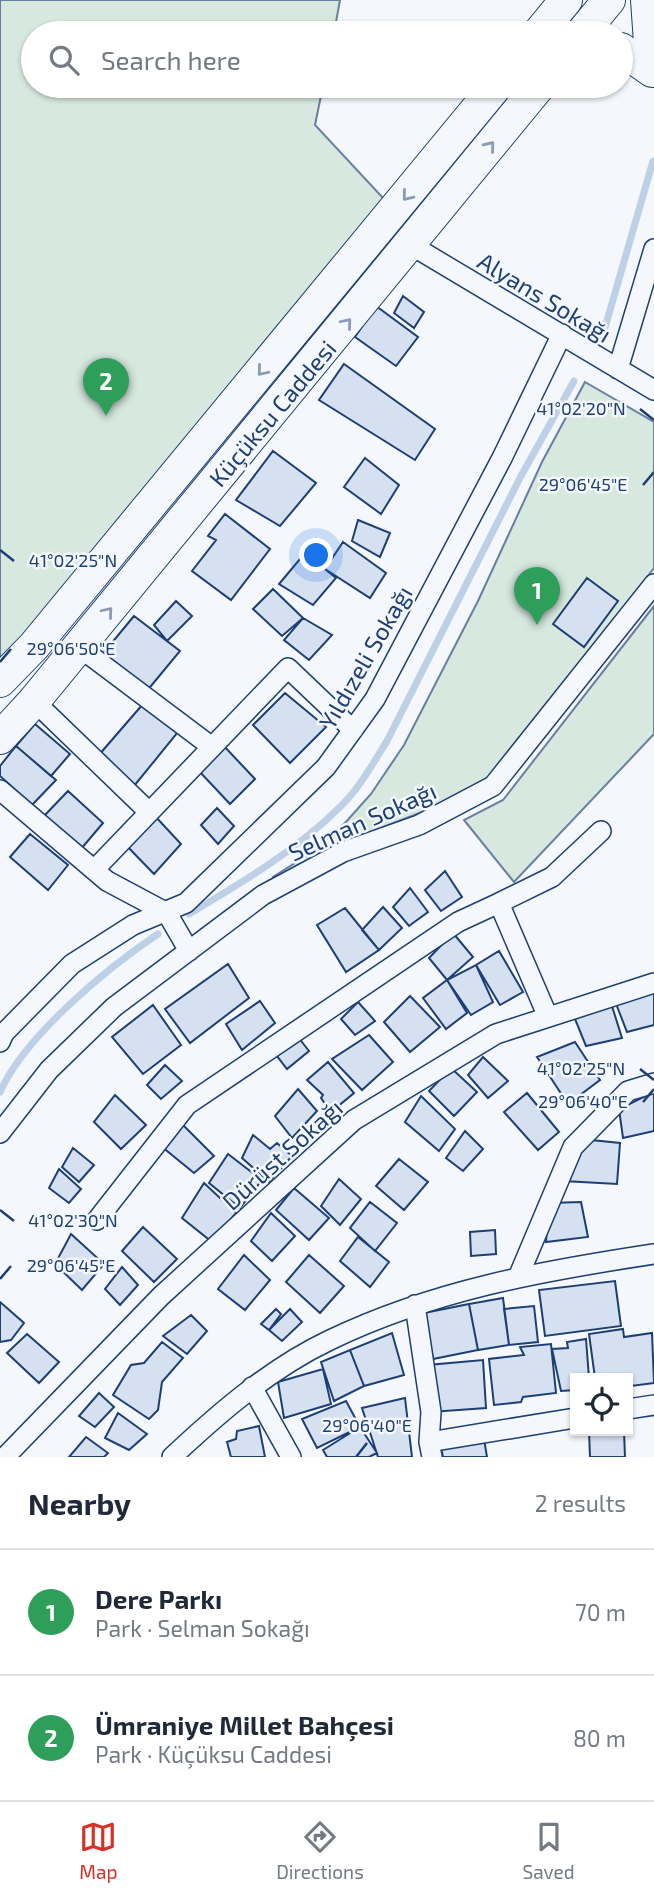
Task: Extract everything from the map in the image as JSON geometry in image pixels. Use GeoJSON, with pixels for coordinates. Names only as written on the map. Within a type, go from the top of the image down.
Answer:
{"type":"FeatureCollection","features":[{"type":"Feature","properties":{"kind":"main road"},"geometry":{"type":"LineString","coordinates":[[549,21],[566,0]]}},
{"type":"Feature","properties":{"kind":"main road"},"geometry":{"type":"LineString","coordinates":[[594,21],[609,0]]}},
{"type":"Feature","properties":{"kind":"main road"},"geometry":{"type":"LineString","coordinates":[[647,0],[653,73]]}},
{"type":"Feature","properties":{"kind":"main road"},"geometry":{"type":"LineString","coordinates":[[633,58],[653,73]]}},
{"type":"Feature","properties":{"kind":"main road","name":"Küçüksu Caddesi"},"geometry":{"type":"LineString","coordinates":[[0,681],[34,646],[486,98]]}},
{"type":"Feature","properties":{"kind":"main road","name":"Küçüksu Caddesi"},"geometry":{"type":"LineString","coordinates":[[0,738],[79,647],[529,98]]}},
{"type":"Feature","properties":{"kind":"main road"},"geometry":{"type":"LineString","coordinates":[[384,224],[411,245]]}},
{"type":"Feature","properties":{"kind":"street","name":"Alyans Sokağı"},"geometry":{"type":"LineString","coordinates":[[411,245],[654,390]]}},
{"type":"Feature","properties":{"kind":"street"},"geometry":{"type":"LineString","coordinates":[[618,369],[654,249]]}},
{"type":"Feature","properties":{"kind":"street","name":"Yıldızeli Sokağı"},"geometry":{"type":"LineString","coordinates":[[0,1042],[4,1034],[72,964],[133,925],[186,903],[326,767],[375,699],[562,334]]}},
{"type":"Feature","properties":{"kind":"street","name":"Selman Sokağı"},"geometry":{"type":"LineString","coordinates":[[0,1133],[49,1070],[114,1007],[263,895],[307,871],[383,836],[419,825],[493,786],[654,584]]}},
{"type":"Feature","properties":{"kind":"street"},"geometry":{"type":"LineString","coordinates":[[79,647],[212,747]]}},
{"type":"Feature","properties":{"kind":"street"},"geometry":{"type":"LineString","coordinates":[[94,870],[288,668],[353,730]]}},
{"type":"Feature","properties":{"kind":"street"},"geometry":{"type":"LineString","coordinates":[[34,701],[149,812]]}},
{"type":"Feature","properties":{"kind":"street"},"geometry":{"type":"LineString","coordinates":[[0,790],[107,881],[167,913],[189,951]]}},
{"type":"Feature","properties":{"kind":"street"},"geometry":{"type":"LineString","coordinates":[[97,1220],[187,1105],[458,922],[552,877],[601,831]]}},
{"type":"Feature","properties":{"kind":"street"},"geometry":{"type":"LineString","coordinates":[[499,903],[548,1017]]}},
{"type":"Feature","properties":{"kind":"street","name":"Dürüst Sokağı"},"geometry":{"type":"LineString","coordinates":[[5,1457],[161,1296],[354,1120],[496,1034],[654,983]]}},
{"type":"Feature","properties":{"kind":"street"},"geometry":{"type":"LineString","coordinates":[[519,1275],[573,1147],[628,1091],[654,1083]]}},
{"type":"Feature","properties":{"kind":"street"},"geometry":{"type":"LineString","coordinates":[[172,1457],[252,1387],[329,1340],[415,1305],[519,1275],[654,1254]]}},
{"type":"Feature","properties":{"kind":"street"},"geometry":{"type":"LineString","coordinates":[[415,1305],[431,1412],[431,1450],[570,1419]]}},
{"type":"Feature","properties":{"kind":"street"},"geometry":{"type":"LineString","coordinates":[[252,1387],[290,1457]]}},
{"type":"Feature","properties":{"kind":"street"},"geometry":{"type":"LineString","coordinates":[[633,1408],[654,1405]]}},
{"type":"Feature","properties":{"kind":"shaded area"},"geometry":{"type":"Polygon","coordinates":[[[0,0],[340,0],[336,21],[21,21],[21,98],[321,98],[315,125],[384,199],[0,673],[0,0]]]}},
{"type":"Feature","properties":{"kind":"shaded area"},"geometry":{"type":"Polygon","coordinates":[[[585,382],[654,422],[654,568],[486,780],[438,806],[336,845],[276,880],[273,877],[306,856],[345,823],[371,794],[404,745],[478,601],[542,462],[585,382]]]}},
{"type":"Feature","properties":{"kind":"shaded area"},"geometry":{"type":"Polygon","coordinates":[[[654,606],[654,734],[514,882],[464,820],[503,800],[654,606]]]}},
{"type":"Feature","properties":{"kind":"building"},"geometry":{"type":"Polygon","coordinates":[[[403,296],[424,312],[414,328],[394,313],[403,296]]]}},
{"type":"Feature","properties":{"kind":"building"},"geometry":{"type":"Polygon","coordinates":[[[376,306],[418,337],[396,366],[355,337],[376,306]]]}},
{"type":"Feature","properties":{"kind":"building"},"geometry":{"type":"Polygon","coordinates":[[[344,364],[435,429],[415,460],[319,400],[344,364]]]}},
{"type":"Feature","properties":{"kind":"building"},"geometry":{"type":"Polygon","coordinates":[[[273,451],[316,483],[280,526],[236,500],[273,451]]]}},
{"type":"Feature","properties":{"kind":"building"},"geometry":{"type":"Polygon","coordinates":[[[365,458],[399,485],[381,514],[344,487],[365,458]]]}},
{"type":"Feature","properties":{"kind":"building"},"geometry":{"type":"Polygon","coordinates":[[[225,514],[270,549],[231,600],[192,571],[216,540],[208,536],[225,514]]]}},
{"type":"Feature","properties":{"kind":"building"},"geometry":{"type":"Polygon","coordinates":[[[358,520],[390,533],[380,557],[352,541],[358,520]]]}},
{"type":"Feature","properties":{"kind":"building"},"geometry":{"type":"Polygon","coordinates":[[[343,542],[386,573],[370,598],[325,569],[343,542]]]}},
{"type":"Feature","properties":{"kind":"building"},"geometry":{"type":"Polygon","coordinates":[[[305,553],[336,578],[313,605],[279,584],[305,553]]]}},
{"type":"Feature","properties":{"kind":"building"},"geometry":{"type":"Polygon","coordinates":[[[587,578],[618,601],[584,647],[553,624],[587,578]]]}},
{"type":"Feature","properties":{"kind":"building"},"geometry":{"type":"Polygon","coordinates":[[[273,589],[303,618],[282,636],[253,609],[273,589]]]}},
{"type":"Feature","properties":{"kind":"building"},"geometry":{"type":"Polygon","coordinates":[[[176,601],[192,616],[167,641],[154,625],[176,601]]]}},
{"type":"Feature","properties":{"kind":"building"},"geometry":{"type":"Polygon","coordinates":[[[134,616],[180,651],[146,692],[100,657],[134,616]]]}},
{"type":"Feature","properties":{"kind":"building"},"geometry":{"type":"Polygon","coordinates":[[[303,618],[332,635],[309,660],[284,640],[303,618]]]}},
{"type":"Feature","properties":{"kind":"building"},"geometry":{"type":"Polygon","coordinates":[[[285,693],[326,727],[290,763],[253,725],[285,693]]]}},
{"type":"Feature","properties":{"kind":"building"},"geometry":{"type":"Polygon","coordinates":[[[143,704],[178,732],[134,786],[98,756],[143,704]]]}},
{"type":"Feature","properties":{"kind":"building"},"geometry":{"type":"Polygon","coordinates":[[[35,724],[70,754],[51,776],[16,746],[35,724]]]}},
{"type":"Feature","properties":{"kind":"building"},"geometry":{"type":"Polygon","coordinates":[[[222,744],[255,779],[230,804],[198,770],[222,744]]]}},
{"type":"Feature","properties":{"kind":"building"},"geometry":{"type":"Polygon","coordinates":[[[16,746],[56,780],[32,805],[0,776],[0,766],[16,746]]]}},
{"type":"Feature","properties":{"kind":"building"},"geometry":{"type":"Polygon","coordinates":[[[68,791],[103,823],[81,849],[44,816],[68,791]]]}},
{"type":"Feature","properties":{"kind":"building"},"geometry":{"type":"Polygon","coordinates":[[[217,808],[234,826],[218,844],[201,825],[217,808]]]}},
{"type":"Feature","properties":{"kind":"building"},"geometry":{"type":"Polygon","coordinates":[[[154,815],[181,844],[154,874],[123,842],[154,815]]]}},
{"type":"Feature","properties":{"kind":"building"},"geometry":{"type":"Polygon","coordinates":[[[30,834],[68,865],[48,890],[10,857],[30,834]]]}},
{"type":"Feature","properties":{"kind":"building"},"geometry":{"type":"Polygon","coordinates":[[[445,871],[462,897],[441,911],[425,890],[445,871]]]}},
{"type":"Feature","properties":{"kind":"building"},"geometry":{"type":"Polygon","coordinates":[[[410,888],[428,912],[409,926],[393,907],[410,888]]]}},
{"type":"Feature","properties":{"kind":"building"},"geometry":{"type":"Polygon","coordinates":[[[383,907],[402,928],[379,950],[362,930],[383,907]]]}},
{"type":"Feature","properties":{"kind":"building"},"geometry":{"type":"Polygon","coordinates":[[[345,908],[379,950],[346,972],[317,925],[345,908]]]}},
{"type":"Feature","properties":{"kind":"building"},"geometry":{"type":"Polygon","coordinates":[[[453,933],[473,957],[447,980],[429,958],[453,933]]]}},
{"type":"Feature","properties":{"kind":"building"},"geometry":{"type":"Polygon","coordinates":[[[499,951],[523,992],[500,1005],[476,965],[499,951]]]}},
{"type":"Feature","properties":{"kind":"building"},"geometry":{"type":"Polygon","coordinates":[[[228,964],[249,998],[190,1043],[165,1009],[228,964]]]}},
{"type":"Feature","properties":{"kind":"building"},"geometry":{"type":"Polygon","coordinates":[[[476,965],[493,1002],[471,1015],[447,980],[476,965]]]}},
{"type":"Feature","properties":{"kind":"building"},"geometry":{"type":"Polygon","coordinates":[[[447,980],[467,1013],[446,1029],[423,998],[447,980]]]}},
{"type":"Feature","properties":{"kind":"building"},"geometry":{"type":"Polygon","coordinates":[[[654,993],[654,1025],[627,1032],[613,996],[654,993]]]}},
{"type":"Feature","properties":{"kind":"building"},"geometry":{"type":"Polygon","coordinates":[[[410,996],[440,1027],[410,1052],[384,1022],[410,996]]]}},
{"type":"Feature","properties":{"kind":"building"},"geometry":{"type":"Polygon","coordinates":[[[260,1001],[275,1023],[242,1050],[226,1024],[260,1001]]]}},
{"type":"Feature","properties":{"kind":"building"},"geometry":{"type":"Polygon","coordinates":[[[358,1002],[375,1021],[355,1035],[341,1019],[358,1002]]]}},
{"type":"Feature","properties":{"kind":"building"},"geometry":{"type":"Polygon","coordinates":[[[611,1003],[622,1038],[586,1046],[571,1009],[611,1003]]]}},
{"type":"Feature","properties":{"kind":"building"},"geometry":{"type":"Polygon","coordinates":[[[153,1005],[181,1045],[143,1074],[112,1037],[153,1005]]]}},
{"type":"Feature","properties":{"kind":"building"},"geometry":{"type":"Polygon","coordinates":[[[369,1035],[393,1062],[362,1090],[332,1059],[369,1035]]]}},
{"type":"Feature","properties":{"kind":"building"},"geometry":{"type":"Polygon","coordinates":[[[298,1037],[309,1051],[287,1069],[277,1056],[298,1037]]]}},
{"type":"Feature","properties":{"kind":"building"},"geometry":{"type":"Polygon","coordinates":[[[575,1042],[600,1080],[568,1104],[537,1057],[575,1042]]]}},
{"type":"Feature","properties":{"kind":"building"},"geometry":{"type":"Polygon","coordinates":[[[483,1057],[508,1081],[488,1098],[468,1075],[483,1057]]]}},
{"type":"Feature","properties":{"kind":"building"},"geometry":{"type":"Polygon","coordinates":[[[328,1062],[354,1093],[331,1112],[321,1098],[323,1095],[307,1080],[328,1062]]]}},
{"type":"Feature","properties":{"kind":"building"},"geometry":{"type":"Polygon","coordinates":[[[165,1065],[182,1081],[161,1099],[147,1085],[165,1065]]]}},
{"type":"Feature","properties":{"kind":"building"},"geometry":{"type":"Polygon","coordinates":[[[451,1068],[477,1092],[454,1116],[429,1091],[451,1068]]]}},
{"type":"Feature","properties":{"kind":"building"},"geometry":{"type":"Polygon","coordinates":[[[298,1089],[317,1111],[292,1138],[275,1116],[298,1089]]]}},
{"type":"Feature","properties":{"kind":"building"},"geometry":{"type":"Polygon","coordinates":[[[654,1092],[654,1131],[623,1138],[619,1109],[654,1092]]]}},
{"type":"Feature","properties":{"kind":"building"},"geometry":{"type":"Polygon","coordinates":[[[527,1093],[559,1132],[538,1150],[504,1112],[527,1093]]]}},
{"type":"Feature","properties":{"kind":"building"},"geometry":{"type":"Polygon","coordinates":[[[115,1095],[146,1125],[121,1149],[94,1122],[115,1095]]]}},
{"type":"Feature","properties":{"kind":"building"},"geometry":{"type":"Polygon","coordinates":[[[421,1096],[455,1129],[439,1151],[405,1122],[421,1096]]]}},
{"type":"Feature","properties":{"kind":"building"},"geometry":{"type":"Polygon","coordinates":[[[179,1121],[214,1156],[194,1173],[161,1146],[179,1121]]]}},
{"type":"Feature","properties":{"kind":"building"},"geometry":{"type":"Polygon","coordinates":[[[465,1131],[483,1149],[463,1171],[446,1158],[465,1131]]]}},
{"type":"Feature","properties":{"kind":"building"},"geometry":{"type":"Polygon","coordinates":[[[253,1135],[270,1149],[277,1143],[292,1156],[269,1182],[242,1158],[253,1135]]]}},
{"type":"Feature","properties":{"kind":"building"},"geometry":{"type":"Polygon","coordinates":[[[581,1139],[620,1143],[617,1184],[564,1181],[581,1139]]]}},
{"type":"Feature","properties":{"kind":"building"},"geometry":{"type":"Polygon","coordinates":[[[73,1148],[94,1165],[79,1182],[62,1167],[73,1148]]]}},
{"type":"Feature","properties":{"kind":"building"},"geometry":{"type":"Polygon","coordinates":[[[228,1154],[262,1180],[240,1208],[209,1183],[228,1154]]]}},
{"type":"Feature","properties":{"kind":"building"},"geometry":{"type":"Polygon","coordinates":[[[399,1159],[428,1182],[404,1210],[376,1186],[399,1159]]]}},
{"type":"Feature","properties":{"kind":"building"},"geometry":{"type":"Polygon","coordinates":[[[59,1169],[81,1189],[69,1203],[49,1188],[59,1169]]]}},
{"type":"Feature","properties":{"kind":"building"},"geometry":{"type":"Polygon","coordinates":[[[339,1179],[361,1199],[340,1225],[321,1206],[339,1179]]]}},
{"type":"Feature","properties":{"kind":"building"},"geometry":{"type":"Polygon","coordinates":[[[204,1183],[236,1213],[212,1242],[182,1218],[204,1183]]]}},
{"type":"Feature","properties":{"kind":"building"},"geometry":{"type":"Polygon","coordinates":[[[294,1188],[329,1218],[309,1240],[276,1210],[294,1188]]]}},
{"type":"Feature","properties":{"kind":"building"},"geometry":{"type":"Polygon","coordinates":[[[370,1202],[397,1223],[375,1251],[350,1228],[370,1202]]]}},
{"type":"Feature","properties":{"kind":"building"},"geometry":{"type":"Polygon","coordinates":[[[581,1202],[588,1237],[546,1242],[549,1203],[581,1202]]]}},
{"type":"Feature","properties":{"kind":"building"},"geometry":{"type":"Polygon","coordinates":[[[271,1213],[295,1236],[272,1261],[251,1241],[271,1213]]]}},
{"type":"Feature","properties":{"kind":"building"},"geometry":{"type":"Polygon","coordinates":[[[143,1227],[177,1259],[154,1282],[122,1251],[143,1227]]]}},
{"type":"Feature","properties":{"kind":"building"},"geometry":{"type":"Polygon","coordinates":[[[495,1230],[496,1254],[471,1256],[470,1232],[495,1230]]]}},
{"type":"Feature","properties":{"kind":"building"},"geometry":{"type":"Polygon","coordinates":[[[71,1234],[104,1264],[82,1290],[55,1264],[71,1234]]]}},
{"type":"Feature","properties":{"kind":"building"},"geometry":{"type":"Polygon","coordinates":[[[358,1237],[389,1262],[370,1287],[340,1261],[358,1237]]]}},
{"type":"Feature","properties":{"kind":"building"},"geometry":{"type":"Polygon","coordinates":[[[244,1255],[270,1280],[245,1310],[218,1289],[244,1255]]]}},
{"type":"Feature","properties":{"kind":"building"},"geometry":{"type":"Polygon","coordinates":[[[309,1255],[344,1286],[320,1313],[286,1282],[309,1255]]]}},
{"type":"Feature","properties":{"kind":"building"},"geometry":{"type":"Polygon","coordinates":[[[122,1267],[138,1285],[120,1305],[105,1289],[122,1267]]]}},
{"type":"Feature","properties":{"kind":"building"},"geometry":{"type":"Polygon","coordinates":[[[615,1281],[621,1326],[545,1336],[539,1290],[615,1281]]]}},
{"type":"Feature","properties":{"kind":"building"},"geometry":{"type":"Polygon","coordinates":[[[503,1298],[509,1345],[478,1350],[469,1304],[503,1298]]]}},
{"type":"Feature","properties":{"kind":"building"},"geometry":{"type":"Polygon","coordinates":[[[0,1302],[24,1323],[11,1340],[0,1342],[0,1302]]]}},
{"type":"Feature","properties":{"kind":"building"},"geometry":{"type":"Polygon","coordinates":[[[469,1304],[478,1350],[433,1359],[424,1313],[469,1304]]]}},
{"type":"Feature","properties":{"kind":"building"},"geometry":{"type":"Polygon","coordinates":[[[534,1306],[538,1342],[509,1345],[504,1309],[534,1306]]]}},
{"type":"Feature","properties":{"kind":"building"},"geometry":{"type":"Polygon","coordinates":[[[276,1309],[281,1314],[269,1330],[261,1324],[276,1309]]]}},
{"type":"Feature","properties":{"kind":"building"},"geometry":{"type":"Polygon","coordinates":[[[290,1309],[302,1322],[282,1341],[269,1330],[290,1309]]]}},
{"type":"Feature","properties":{"kind":"building"},"geometry":{"type":"Polygon","coordinates":[[[191,1315],[207,1331],[187,1354],[163,1336],[191,1315]]]}},
{"type":"Feature","properties":{"kind":"building"},"geometry":{"type":"Polygon","coordinates":[[[623,1329],[624,1337],[652,1333],[654,1383],[633,1386],[633,1373],[594,1373],[589,1334],[623,1329]]]}},
{"type":"Feature","properties":{"kind":"building"},"geometry":{"type":"Polygon","coordinates":[[[392,1333],[404,1375],[364,1386],[350,1350],[392,1333]]]}},
{"type":"Feature","properties":{"kind":"building"},"geometry":{"type":"Polygon","coordinates":[[[27,1334],[59,1362],[39,1383],[7,1353],[27,1334]]]}},
{"type":"Feature","properties":{"kind":"building"},"geometry":{"type":"Polygon","coordinates":[[[586,1339],[589,1373],[570,1373],[570,1390],[561,1391],[552,1349],[568,1348],[567,1342],[586,1339]]]}},
{"type":"Feature","properties":{"kind":"building"},"geometry":{"type":"Polygon","coordinates":[[[162,1342],[183,1358],[162,1382],[158,1410],[149,1419],[113,1395],[131,1365],[144,1363],[162,1342]]]}},
{"type":"Feature","properties":{"kind":"building"},"geometry":{"type":"Polygon","coordinates":[[[551,1344],[556,1393],[523,1397],[521,1402],[494,1405],[489,1359],[524,1355],[520,1347],[551,1344]]]}},
{"type":"Feature","properties":{"kind":"building"},"geometry":{"type":"Polygon","coordinates":[[[350,1350],[364,1386],[334,1401],[321,1362],[350,1350]]]}},
{"type":"Feature","properties":{"kind":"building"},"geometry":{"type":"Polygon","coordinates":[[[483,1360],[486,1408],[431,1412],[428,1365],[483,1360]]]}},
{"type":"Feature","properties":{"kind":"building"},"geometry":{"type":"Polygon","coordinates":[[[323,1369],[331,1404],[284,1418],[278,1382],[323,1369]]]}},
{"type":"Feature","properties":{"kind":"building"},"geometry":{"type":"Polygon","coordinates":[[[99,1393],[114,1407],[95,1427],[79,1416],[99,1393]]]}},
{"type":"Feature","properties":{"kind":"building"},"geometry":{"type":"Polygon","coordinates":[[[405,1398],[412,1457],[378,1457],[362,1408],[405,1398]]]}},
{"type":"Feature","properties":{"kind":"building"},"geometry":{"type":"Polygon","coordinates":[[[346,1401],[360,1427],[317,1448],[302,1419],[346,1401]]]}},
{"type":"Feature","properties":{"kind":"building"},"geometry":{"type":"Polygon","coordinates":[[[118,1413],[147,1434],[129,1450],[105,1438],[118,1413]]]}},
{"type":"Feature","properties":{"kind":"building"},"geometry":{"type":"Polygon","coordinates":[[[259,1426],[265,1457],[231,1457],[227,1442],[236,1439],[237,1431],[259,1426]]]}},
{"type":"Feature","properties":{"kind":"building"},"geometry":{"type":"Polygon","coordinates":[[[360,1427],[377,1453],[369,1457],[327,1457],[323,1450],[360,1427]]]}},
{"type":"Feature","properties":{"kind":"building"},"geometry":{"type":"Polygon","coordinates":[[[589,1436],[624,1436],[625,1457],[590,1457],[589,1436]]]}},
{"type":"Feature","properties":{"kind":"building"},"geometry":{"type":"Polygon","coordinates":[[[86,1437],[108,1453],[104,1457],[69,1457],[86,1437]]]}},
{"type":"Feature","properties":{"kind":"building"},"geometry":{"type":"Polygon","coordinates":[[[484,1439],[487,1457],[443,1457],[441,1448],[484,1439]]]}},
{"type":"Feature","properties":{"kind":"waterway"},"geometry":{"type":"LineString","coordinates":[[602,338],[653,161]]}},
{"type":"Feature","properties":{"kind":"waterway"},"geometry":{"type":"LineString","coordinates":[[189,914],[306,838],[340,807],[360,784],[387,741],[521,476],[574,381]]}},
{"type":"Feature","properties":{"kind":"waterway"},"geometry":{"type":"LineString","coordinates":[[0,1092],[28,1048],[48,1026],[92,984],[158,934]]}},
{"type":"Feature","properties":{"kind":"place","name":"Ümraniye Millet Bahçesi"},"geometry":{"type":"Point","coordinates":[106,416]}},
{"type":"Feature","properties":{"kind":"place","name":"Dere Parkı"},"geometry":{"type":"Point","coordinates":[537,625]}}]}
